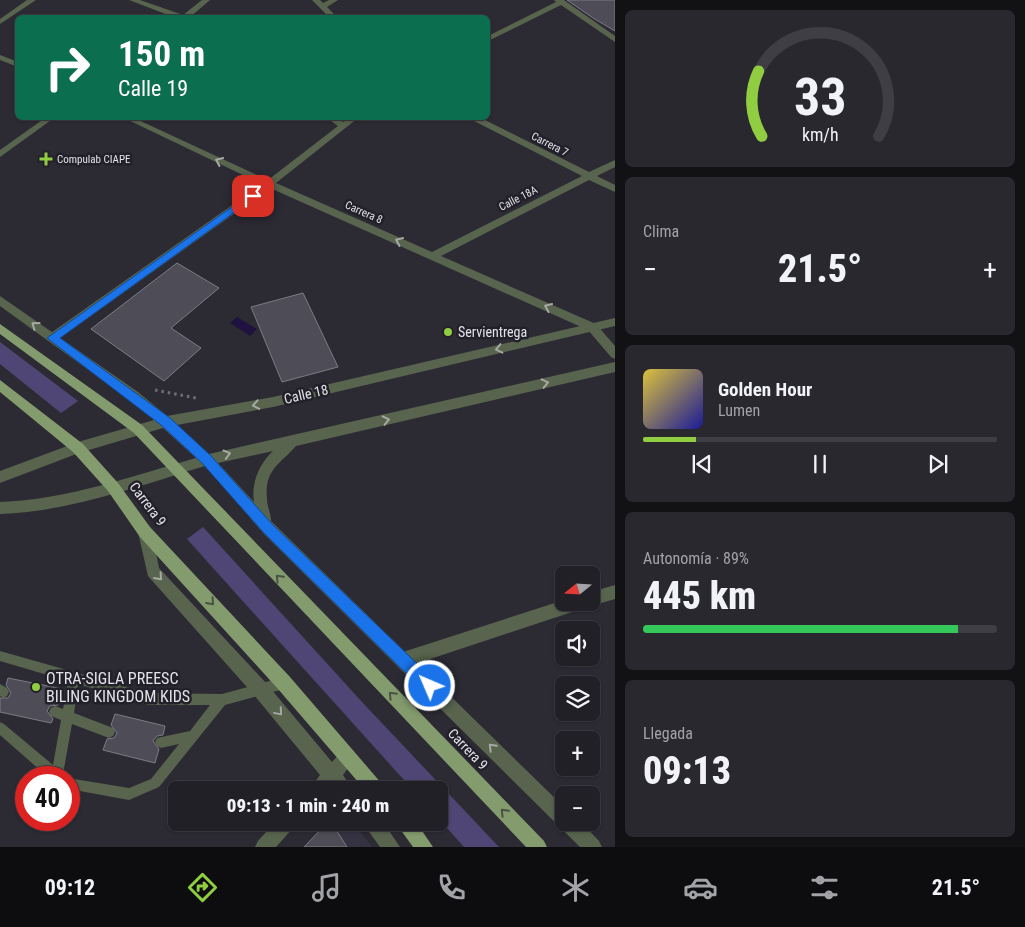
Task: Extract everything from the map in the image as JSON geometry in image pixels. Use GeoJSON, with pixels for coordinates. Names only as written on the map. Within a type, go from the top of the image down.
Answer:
{"type":"FeatureCollection","features":[{"type":"Feature","properties":{"kind":"main road","name":"Carrera 9"},"geometry":{"type":"LineString","coordinates":[[0,328],[138,429],[538,847]]}},
{"type":"Feature","properties":{"kind":"main road","name":"Carrera 9"},"geometry":{"type":"LineString","coordinates":[[0,384],[78,448],[113,487],[145,532],[284,684],[368,781]]}},
{"type":"Feature","properties":{"kind":"main road"},"geometry":{"type":"LineString","coordinates":[[411,831],[424,847]]}},
{"type":"Feature","properties":{"kind":"street"},"geometry":{"type":"LineString","coordinates":[[0,22],[32,0]]}},
{"type":"Feature","properties":{"kind":"street"},"geometry":{"type":"LineString","coordinates":[[132,0],[179,15]]}},
{"type":"Feature","properties":{"kind":"street"},"geometry":{"type":"LineString","coordinates":[[187,15],[206,0]]}},
{"type":"Feature","properties":{"kind":"street"},"geometry":{"type":"LineString","coordinates":[[316,0],[332,15]]}},
{"type":"Feature","properties":{"kind":"street"},"geometry":{"type":"LineString","coordinates":[[322,6],[334,0]]}},
{"type":"Feature","properties":{"kind":"street"},"geometry":{"type":"LineString","coordinates":[[490,38],[559,1],[615,40]]}},
{"type":"Feature","properties":{"kind":"street"},"geometry":{"type":"LineString","coordinates":[[0,57],[15,64]]}},
{"type":"Feature","properties":{"kind":"street"},"geometry":{"type":"LineString","coordinates":[[0,154],[47,120]]}},
{"type":"Feature","properties":{"kind":"street","name":"Carrera 8"},"geometry":{"type":"LineString","coordinates":[[132,120],[269,184],[592,327]]}},
{"type":"Feature","properties":{"kind":"street"},"geometry":{"type":"LineString","coordinates":[[334,120],[343,126]]}},
{"type":"Feature","properties":{"kind":"street"},"geometry":{"type":"LineString","coordinates":[[52,338],[269,184],[351,120]]}},
{"type":"Feature","properties":{"kind":"street","name":"Carrera 7"},"geometry":{"type":"LineString","coordinates":[[479,120],[615,189]]}},
{"type":"Feature","properties":{"kind":"street","name":"Calle 18A"},"geometry":{"type":"LineString","coordinates":[[432,256],[615,163]]}},
{"type":"Feature","properties":{"kind":"street"},"geometry":{"type":"LineString","coordinates":[[0,300],[166,422],[207,460],[268,529],[555,809]]}},
{"type":"Feature","properties":{"kind":"street","name":"Calle 18"},"geometry":{"type":"LineString","coordinates":[[0,477],[78,448],[138,429],[273,402],[615,322]]}},
{"type":"Feature","properties":{"kind":"street"},"geometry":{"type":"LineString","coordinates":[[592,327],[615,354]]}},
{"type":"Feature","properties":{"kind":"street"},"geometry":{"type":"LineString","coordinates":[[0,508],[30,507],[113,487],[235,452],[296,441],[615,367]]}},
{"type":"Feature","properties":{"kind":"street"},"geometry":{"type":"LineString","coordinates":[[268,529],[259,507],[259,486],[266,468],[279,452],[296,441]]}},
{"type":"Feature","properties":{"kind":"street"},"geometry":{"type":"LineString","coordinates":[[145,532],[153,571],[260,689],[337,781]]}},
{"type":"Feature","properties":{"kind":"street"},"geometry":{"type":"LineString","coordinates":[[600,596],[615,592]]}},
{"type":"Feature","properties":{"kind":"street"},"geometry":{"type":"LineString","coordinates":[[403,660],[555,610]]}},
{"type":"Feature","properties":{"kind":"street"},"geometry":{"type":"LineString","coordinates":[[326,781],[348,757]]}},
{"type":"Feature","properties":{"kind":"street"},"geometry":{"type":"LineString","coordinates":[[264,847],[279,831]]}},
{"type":"Feature","properties":{"kind":"street"},"geometry":{"type":"LineString","coordinates":[[379,831],[392,847]]}},
{"type":"Feature","properties":{"kind":"street"},"geometry":{"type":"LineString","coordinates":[[577,831],[593,847]]}},
{"type":"Feature","properties":{"kind":"lane"},"geometry":{"type":"LineString","coordinates":[[0,656],[148,700],[222,700],[284,684]]}},
{"type":"Feature","properties":{"kind":"lane"},"geometry":{"type":"LineString","coordinates":[[59,766],[74,678]]}},
{"type":"Feature","properties":{"kind":"lane"},"geometry":{"type":"LineString","coordinates":[[80,785],[129,794],[155,783],[222,700]]}},
{"type":"Feature","properties":{"kind":"lane"},"geometry":{"type":"LineString","coordinates":[[55,712],[109,732]]}},
{"type":"Feature","properties":{"kind":"lane"},"geometry":{"type":"LineString","coordinates":[[0,728],[46,766]]}},
{"type":"Feature","properties":{"kind":"lane"},"geometry":{"type":"LineString","coordinates":[[161,742],[193,736]]}},
{"type":"Feature","properties":{"kind":"shaded area"},"geometry":{"type":"Polygon","coordinates":[[[237,317],[257,329],[250,336],[230,323],[237,317]]]}},
{"type":"Feature","properties":{"kind":"shaded area"},"geometry":{"type":"Polygon","coordinates":[[[0,342],[78,401],[61,413],[0,364],[0,342]]]}},
{"type":"Feature","properties":{"kind":"shaded area"},"geometry":{"type":"Polygon","coordinates":[[[203,527],[437,781],[405,781],[187,539],[203,527]]]}},
{"type":"Feature","properties":{"kind":"shaded area"},"geometry":{"type":"Polygon","coordinates":[[[448,793],[499,847],[464,847],[448,829],[448,793]]]}},
{"type":"Feature","properties":{"kind":"shaded area"},"geometry":{"type":"Polygon","coordinates":[[[320,831],[359,831],[372,847],[306,847],[320,831]]]}},
{"type":"Feature","properties":{"kind":"building"},"geometry":{"type":"Polygon","coordinates":[[[567,0],[615,0],[615,31],[593,18],[567,0]]]}},
{"type":"Feature","properties":{"kind":"building"},"geometry":{"type":"Polygon","coordinates":[[[177,263],[219,288],[171,328],[201,348],[164,381],[91,329],[177,263]]]}},
{"type":"Feature","properties":{"kind":"building"},"geometry":{"type":"Polygon","coordinates":[[[303,293],[338,367],[282,382],[251,307],[303,293]]]}},
{"type":"Feature","properties":{"kind":"building"},"geometry":{"type":"Polygon","coordinates":[[[8,678],[63,689],[58,705],[50,706],[47,711],[53,719],[51,723],[0,712],[0,698],[8,698],[11,693],[6,685],[8,678]]]}},
{"type":"Feature","properties":{"kind":"building"},"geometry":{"type":"Polygon","coordinates":[[[115,714],[165,726],[163,735],[157,736],[153,741],[159,749],[155,763],[103,750],[107,739],[114,738],[117,733],[111,725],[115,714]]]}},
{"type":"Feature","properties":{"kind":"building"},"geometry":{"type":"Polygon","coordinates":[[[319,831],[337,831],[347,847],[304,847],[319,831]]]}},
{"type":"Feature","properties":{"kind":"place","name":"Compulab CIAPE"},"geometry":{"type":"Point","coordinates":[46,159]}},
{"type":"Feature","properties":{"kind":"place","name":"Servientrega"},"geometry":{"type":"Point","coordinates":[448,332]}},
{"type":"Feature","properties":{"kind":"place","name":"OTRA-SIGLA PREESC BILING KINGDOM KIDS"},"geometry":{"type":"Point","coordinates":[36,687]}},
{"type":"Feature","properties":{"kind":"route"},"geometry":{"type":"LineString","coordinates":[[253,196],[52,338],[134,396],[166,422],[207,460],[268,529],[430,686]]}}]}
